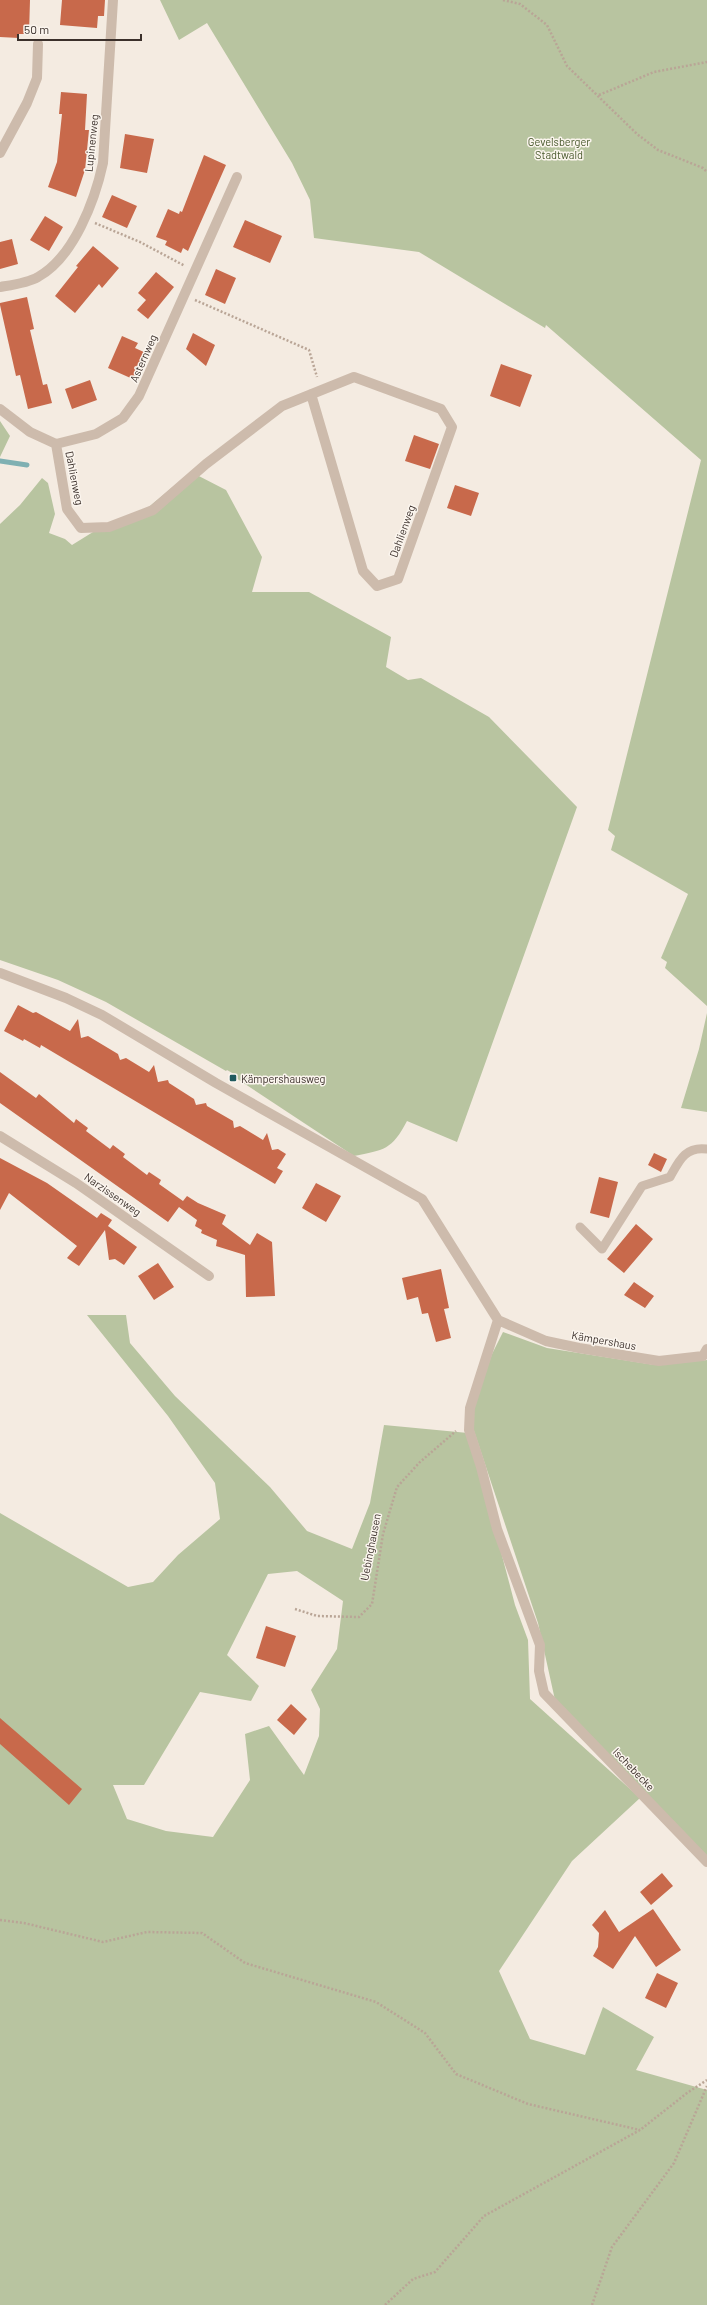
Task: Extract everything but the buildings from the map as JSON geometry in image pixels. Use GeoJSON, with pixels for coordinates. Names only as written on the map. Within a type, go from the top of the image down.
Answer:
{"type":"FeatureCollection","features":[{"type":"Feature","properties":{"kind":"street","name":"Lupinenweg"},"geometry":{"type":"LineString","coordinates":[[0,287],[38,278],[54,265],[69,246],[84,218],[98,186],[102,163],[114,0]]}},
{"type":"Feature","properties":{"kind":"street"},"geometry":{"type":"LineString","coordinates":[[0,153],[27,103],[37,78],[38,44]]}},
{"type":"Feature","properties":{"kind":"street","name":"Asternweg"},"geometry":{"type":"LineString","coordinates":[[56,444],[96,434],[123,418],[140,396],[183,295],[237,177]]}},
{"type":"Feature","properties":{"kind":"street","name":"Dahlienweg"},"geometry":{"type":"LineString","coordinates":[[56,444],[67,509],[81,528],[109,527],[153,510],[206,464],[282,406],[321,389],[354,377],[441,409],[452,427],[398,579],[377,586],[363,571],[311,394]]}},
{"type":"Feature","properties":{"kind":"street"},"geometry":{"type":"LineString","coordinates":[[0,409],[30,432],[56,444]]}},
{"type":"Feature","properties":{"kind":"street"},"geometry":{"type":"LineString","coordinates":[[0,973],[66,998],[102,1015],[216,1083],[422,1199],[498,1320],[470,1408],[469,1420]]}},
{"type":"Feature","properties":{"kind":"street","name":"Narzissenweg"},"geometry":{"type":"LineString","coordinates":[[0,1136],[76,1183],[209,1276]]}},
{"type":"Feature","properties":{"kind":"street","name":"Kämpershaus"},"geometry":{"type":"LineString","coordinates":[[498,1320],[546,1341],[659,1361],[703,1356],[707,1349]]}},
{"type":"Feature","properties":{"kind":"street","name":"Ischebecke"},"geometry":{"type":"LineString","coordinates":[[469,1420],[469,1430],[481,1467],[497,1529],[540,1645],[539,1671],[544,1693],[707,1862]]}},
{"type":"Feature","properties":{"kind":"lane"},"geometry":{"type":"LineString","coordinates":[[580,1227],[602,1249],[642,1186],[670,1177],[681,1157],[688,1150],[699,1148],[707,1149]]}},
{"type":"Feature","properties":{"kind":"path"},"geometry":{"type":"LineString","coordinates":[[503,0],[520,4],[546,25],[567,66],[637,134],[658,150],[703,168],[707,172]]}},
{"type":"Feature","properties":{"kind":"path"},"geometry":{"type":"LineString","coordinates":[[598,95],[654,72],[707,62]]}},
{"type":"Feature","properties":{"kind":"path"},"geometry":{"type":"LineString","coordinates":[[84,218],[140,242],[194,271]]}},
{"type":"Feature","properties":{"kind":"path"},"geometry":{"type":"LineString","coordinates":[[183,295],[308,350],[321,389]]}},
{"type":"Feature","properties":{"kind":"path","name":"Uebinghausen"},"geometry":{"type":"LineString","coordinates":[[295,1609],[317,1616],[359,1617],[372,1604],[383,1534],[397,1487],[420,1462],[469,1420]]}},
{"type":"Feature","properties":{"kind":"path"},"geometry":{"type":"LineString","coordinates":[[0,1920],[24,1923],[103,1942],[147,1932],[202,1933],[245,1963],[376,2002],[425,2033],[456,2074],[528,2104],[640,2130]]}},
{"type":"Feature","properties":{"kind":"path"},"geometry":{"type":"LineString","coordinates":[[385,2305],[413,2279],[435,2272],[484,2216],[640,2130],[687,2093],[707,2080]]}},
{"type":"Feature","properties":{"kind":"path"},"geometry":{"type":"LineString","coordinates":[[592,2305],[612,2247],[674,2163],[707,2086]]}},
{"type":"Feature","properties":{"kind":"green space","name":"Gevelsberger Stadtwald"},"geometry":{"type":"Polygon","coordinates":[[[160,0],[707,0],[707,1006],[665,968],[667,962],[661,958],[688,894],[611,850],[615,836],[608,830],[701,460],[546,325],[545,328],[419,252],[314,238],[310,200],[292,163],[207,23],[179,40],[160,0]]]}},
{"type":"Feature","properties":{"kind":"green space"},"geometry":{"type":"Polygon","coordinates":[[[0,421],[10,436],[0,457],[0,421]]]}},
{"type":"Feature","properties":{"kind":"green space"},"geometry":{"type":"Polygon","coordinates":[[[191,472],[226,490],[262,557],[252,592],[309,592],[391,637],[386,667],[408,680],[421,678],[489,717],[577,807],[457,1142],[407,1121],[397,1138],[386,1147],[373,1152],[354,1156],[233,1076],[234,1074],[227,1070],[226,1071],[106,1002],[58,980],[0,960],[0,524],[20,505],[42,478],[48,483],[55,514],[49,533],[65,539],[72,545],[93,532],[139,515],[191,472]]]}},
{"type":"Feature","properties":{"kind":"green space"},"geometry":{"type":"Polygon","coordinates":[[[707,1013],[707,1112],[681,1108],[699,1049],[707,1013]]]}},
{"type":"Feature","properties":{"kind":"green space"},"geometry":{"type":"Polygon","coordinates":[[[87,1315],[126,1315],[130,1343],[175,1396],[270,1487],[307,1531],[352,1549],[370,1503],[384,1425],[468,1433],[484,1487],[515,1605],[528,1640],[530,1699],[640,1798],[572,1861],[499,1971],[530,2039],[585,2055],[603,2007],[654,2037],[636,2070],[707,2090],[707,2305],[0,2305],[0,1513],[128,1587],[153,1582],[178,1555],[220,1519],[215,1483],[168,1416],[87,1315]],[[297,1571],[268,1574],[227,1655],[259,1686],[251,1701],[200,1692],[144,1785],[113,1785],[127,1819],[166,1831],[213,1837],[250,1780],[245,1734],[269,1726],[304,1775],[319,1736],[320,1709],[311,1690],[337,1649],[343,1601],[297,1571]]]}},
{"type":"Feature","properties":{"kind":"green space"},"geometry":{"type":"Polygon","coordinates":[[[503,1332],[547,1348],[655,1365],[707,1360],[707,1857],[555,1700],[538,1623],[474,1431],[474,1406],[492,1354],[503,1332]]]}},
{"type":"Feature","properties":{"kind":"waterway"},"geometry":{"type":"LineString","coordinates":[[0,461],[27,465]]}},
{"type":"Feature","properties":{"kind":"place","name":"Kämpershausweg"},"geometry":{"type":"Point","coordinates":[233,1078]}}]}
